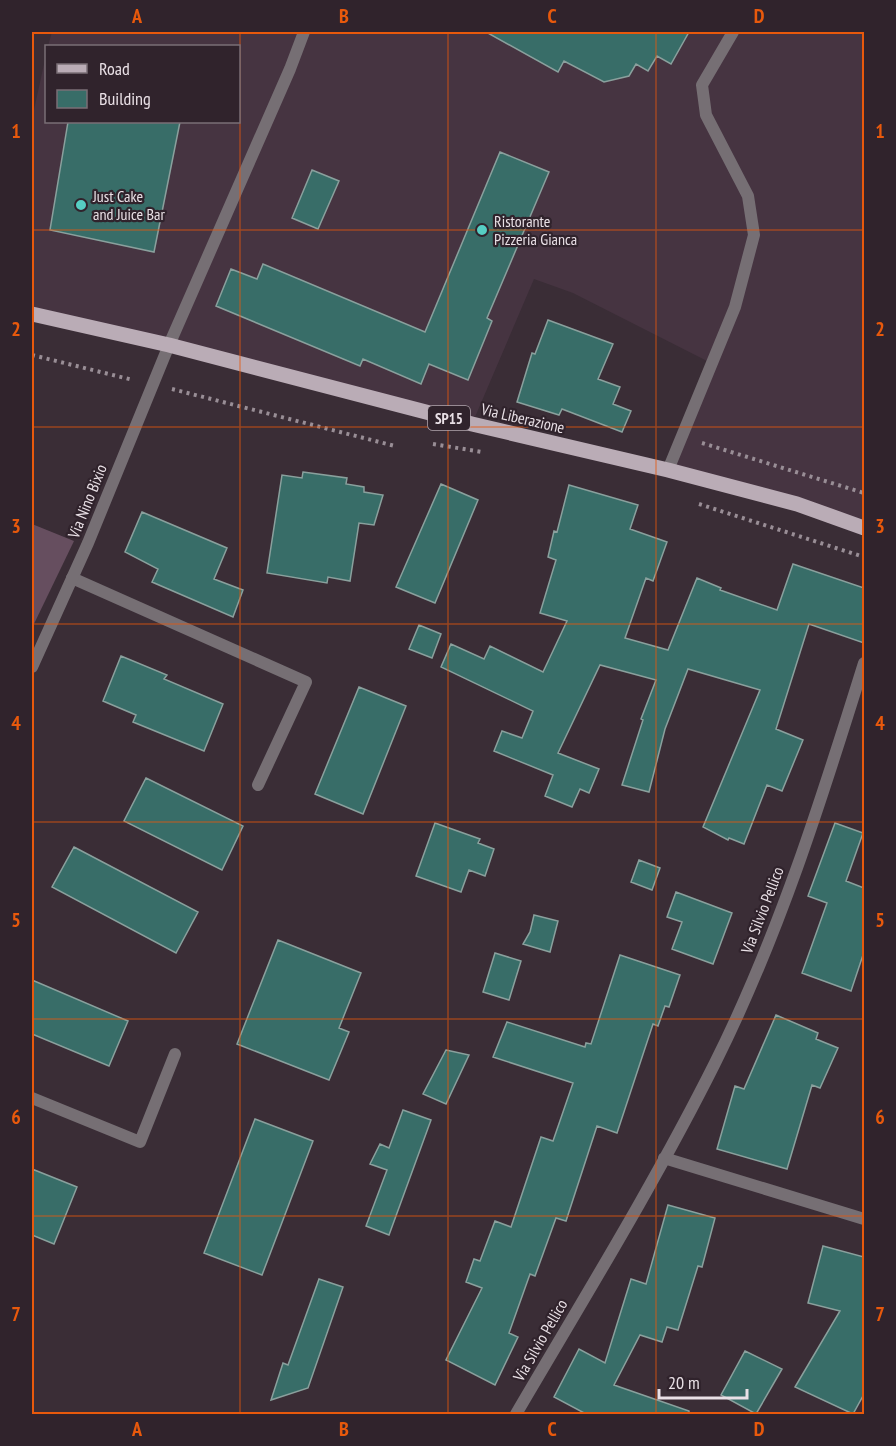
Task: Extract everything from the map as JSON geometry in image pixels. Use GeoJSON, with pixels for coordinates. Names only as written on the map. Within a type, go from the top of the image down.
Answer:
{"type":"FeatureCollection","features":[{"type":"Feature","properties":{"kind":"main road","name":"Via Liberazione"},"geometry":{"type":"LineString","coordinates":[[32,314],[169,345],[472,424],[668,470],[797,504],[864,528]]}},
{"type":"Feature","properties":{"kind":"street","name":"Via Nino Bixio"},"geometry":{"type":"LineString","coordinates":[[32,667],[304,32]]}},
{"type":"Feature","properties":{"kind":"street"},"geometry":{"type":"LineString","coordinates":[[668,470],[680,436],[735,307],[754,235],[748,196],[706,115],[702,85],[733,32]]}},
{"type":"Feature","properties":{"kind":"street"},"geometry":{"type":"LineString","coordinates":[[72,578],[306,682],[258,785]]}},
{"type":"Feature","properties":{"kind":"street","name":"Via Silvio Pellico"},"geometry":{"type":"LineString","coordinates":[[516,1414],[664,1158],[716,1062],[752,983],[816,815],[864,663]]}},
{"type":"Feature","properties":{"kind":"street"},"geometry":{"type":"LineString","coordinates":[[32,1098],[140,1142],[175,1054]]}},
{"type":"Feature","properties":{"kind":"street"},"geometry":{"type":"LineString","coordinates":[[664,1158],[864,1219]]}},
{"type":"Feature","properties":{"kind":"path"},"geometry":{"type":"LineString","coordinates":[[32,355],[395,446]]}},
{"type":"Feature","properties":{"kind":"path"},"geometry":{"type":"LineString","coordinates":[[680,436],[864,493]]}},
{"type":"Feature","properties":{"kind":"path"},"geometry":{"type":"LineString","coordinates":[[433,444],[488,453]]}},
{"type":"Feature","properties":{"kind":"path"},"geometry":{"type":"LineString","coordinates":[[688,501],[864,557]]}},
{"type":"Feature","properties":{"kind":"shaded area"},"geometry":{"type":"Polygon","coordinates":[[[52,32],[864,32],[864,528],[668,470],[711,363],[573,293],[534,279],[472,424],[32,314],[32,119],[45,60],[45,123],[240,123],[240,45],[48,45],[52,32]]]}},
{"type":"Feature","properties":{"kind":"shaded area"},"geometry":{"type":"Polygon","coordinates":[[[32,524],[74,541],[32,628],[32,524]]]}},
{"type":"Feature","properties":{"kind":"building"},"geometry":{"type":"Polygon","coordinates":[[[486,32],[689,32],[671,64],[657,56],[648,71],[636,64],[629,76],[604,82],[564,61],[558,72],[486,32]]]}},
{"type":"Feature","properties":{"kind":"building"},"geometry":{"type":"Polygon","coordinates":[[[68,123],[180,123],[154,252],[50,230],[68,123]]]}},
{"type":"Feature","properties":{"kind":"building"},"geometry":{"type":"Polygon","coordinates":[[[500,152],[549,172],[487,318],[492,321],[468,380],[429,364],[421,384],[363,359],[360,366],[216,306],[231,269],[257,279],[263,264],[425,332],[500,152]]]}},
{"type":"Feature","properties":{"kind":"building"},"geometry":{"type":"Polygon","coordinates":[[[312,170],[339,181],[318,229],[292,218],[312,170]]]}},
{"type":"Feature","properties":{"kind":"building"},"geometry":{"type":"Polygon","coordinates":[[[548,320],[613,344],[598,379],[620,387],[613,404],[631,411],[622,432],[562,409],[559,415],[517,402],[532,353],[535,354],[548,320]]]}},
{"type":"Feature","properties":{"kind":"building"},"geometry":{"type":"Polygon","coordinates":[[[303,472],[347,478],[346,484],[364,487],[364,492],[383,495],[374,525],[359,523],[350,581],[328,577],[327,583],[267,573],[282,475],[302,478],[303,472]]]}},
{"type":"Feature","properties":{"kind":"building"},"geometry":{"type":"Polygon","coordinates":[[[441,484],[478,500],[435,603],[396,587],[441,484]]]}},
{"type":"Feature","properties":{"kind":"building"},"geometry":{"type":"Polygon","coordinates":[[[569,485],[638,505],[630,529],[667,542],[653,581],[646,578],[625,638],[668,650],[697,578],[721,588],[720,590],[777,610],[793,564],[864,588],[864,643],[809,624],[776,729],[803,740],[782,791],[767,785],[744,844],[729,838],[728,840],[703,827],[760,690],[688,669],[665,729],[649,792],[622,785],[643,720],[641,719],[656,680],[600,665],[558,753],[599,769],[589,793],[580,789],[572,807],[545,796],[553,775],[494,751],[502,731],[522,738],[533,711],[441,667],[451,644],[484,659],[490,646],[543,672],[567,621],[540,613],[556,560],[548,557],[569,485]]]}},
{"type":"Feature","properties":{"kind":"building"},"geometry":{"type":"Polygon","coordinates":[[[142,512],[227,548],[214,579],[243,590],[233,617],[152,582],[158,569],[125,552],[142,512]]]}},
{"type":"Feature","properties":{"kind":"building"},"geometry":{"type":"Polygon","coordinates":[[[419,625],[441,634],[432,658],[409,649],[419,625]]]}},
{"type":"Feature","properties":{"kind":"building"},"geometry":{"type":"Polygon","coordinates":[[[121,656],[167,675],[164,679],[223,704],[204,751],[133,722],[136,715],[103,701],[121,656]]]}},
{"type":"Feature","properties":{"kind":"building"},"geometry":{"type":"Polygon","coordinates":[[[359,687],[406,706],[363,814],[315,794],[359,687]]]}},
{"type":"Feature","properties":{"kind":"building"},"geometry":{"type":"Polygon","coordinates":[[[146,778],[243,826],[222,870],[124,821],[146,778]]]}},
{"type":"Feature","properties":{"kind":"building"},"geometry":{"type":"Polygon","coordinates":[[[435,823],[480,839],[478,843],[494,849],[485,876],[469,870],[461,892],[416,876],[435,823]]]}},
{"type":"Feature","properties":{"kind":"building"},"geometry":{"type":"Polygon","coordinates":[[[835,823],[863,833],[846,881],[864,888],[864,952],[851,991],[802,973],[827,903],[808,896],[835,823]]]}},
{"type":"Feature","properties":{"kind":"building"},"geometry":{"type":"Polygon","coordinates":[[[74,847],[198,912],[176,953],[52,887],[74,847]]]}},
{"type":"Feature","properties":{"kind":"building"},"geometry":{"type":"Polygon","coordinates":[[[639,860],[660,868],[652,890],[631,882],[639,860]]]}},
{"type":"Feature","properties":{"kind":"building"},"geometry":{"type":"Polygon","coordinates":[[[676,892],[732,913],[713,964],[672,949],[682,922],[667,917],[676,892]]]}},
{"type":"Feature","properties":{"kind":"building"},"geometry":{"type":"Polygon","coordinates":[[[534,915],[558,921],[550,952],[523,944],[530,932],[534,915]]]}},
{"type":"Feature","properties":{"kind":"building"},"geometry":{"type":"Polygon","coordinates":[[[278,940],[361,973],[339,1028],[349,1032],[329,1080],[237,1044],[278,940]]]}},
{"type":"Feature","properties":{"kind":"building"},"geometry":{"type":"Polygon","coordinates":[[[495,953],[521,961],[509,1000],[483,992],[495,953]]]}},
{"type":"Feature","properties":{"kind":"building"},"geometry":{"type":"Polygon","coordinates":[[[620,955],[680,975],[669,1007],[665,1006],[658,1026],[653,1024],[617,1133],[597,1126],[566,1221],[556,1218],[535,1276],[530,1274],[509,1333],[518,1337],[495,1385],[446,1360],[482,1288],[466,1282],[474,1259],[480,1261],[495,1221],[511,1227],[541,1137],[553,1141],[573,1083],[493,1057],[507,1022],[585,1047],[586,1043],[591,1044],[620,955]]]}},
{"type":"Feature","properties":{"kind":"building"},"geometry":{"type":"Polygon","coordinates":[[[32,980],[128,1021],[109,1066],[32,1034],[32,980]]]}},
{"type":"Feature","properties":{"kind":"building"},"geometry":{"type":"Polygon","coordinates":[[[776,1015],[818,1033],[816,1039],[838,1048],[820,1088],[812,1085],[787,1169],[717,1149],[735,1086],[744,1089],[776,1015]]]}},
{"type":"Feature","properties":{"kind":"building"},"geometry":{"type":"Polygon","coordinates":[[[446,1050],[469,1055],[446,1104],[423,1094],[446,1050]]]}},
{"type":"Feature","properties":{"kind":"building"},"geometry":{"type":"Polygon","coordinates":[[[403,1110],[431,1120],[389,1235],[366,1226],[387,1170],[370,1164],[380,1144],[389,1148],[403,1110]]]}},
{"type":"Feature","properties":{"kind":"building"},"geometry":{"type":"Polygon","coordinates":[[[255,1119],[313,1141],[262,1275],[204,1253],[255,1119]]]}},
{"type":"Feature","properties":{"kind":"building"},"geometry":{"type":"Polygon","coordinates":[[[32,1169],[77,1187],[54,1244],[32,1235],[32,1169]]]}},
{"type":"Feature","properties":{"kind":"building"},"geometry":{"type":"Polygon","coordinates":[[[668,1205],[715,1218],[702,1267],[698,1266],[678,1330],[667,1327],[662,1342],[640,1335],[614,1385],[689,1411],[689,1414],[586,1414],[554,1397],[579,1349],[605,1363],[631,1279],[646,1284],[668,1205]]]}},
{"type":"Feature","properties":{"kind":"building"},"geometry":{"type":"Polygon","coordinates":[[[823,1246],[864,1257],[864,1394],[853,1414],[795,1387],[840,1311],[808,1303],[823,1246]]]}},
{"type":"Feature","properties":{"kind":"building"},"geometry":{"type":"Polygon","coordinates":[[[319,1279],[343,1287],[308,1388],[271,1400],[283,1363],[288,1365],[319,1279]]]}},
{"type":"Feature","properties":{"kind":"building"},"geometry":{"type":"Polygon","coordinates":[[[745,1351],[782,1369],[756,1414],[721,1395],[745,1351]]]}},
{"type":"Feature","properties":{"kind":"place","name":"Just Cake and Juice Bar"},"geometry":{"type":"Point","coordinates":[81,205]}},
{"type":"Feature","properties":{"kind":"place","name":"Ristorante Pizzeria Gianca"},"geometry":{"type":"Point","coordinates":[482,230]}}]}
